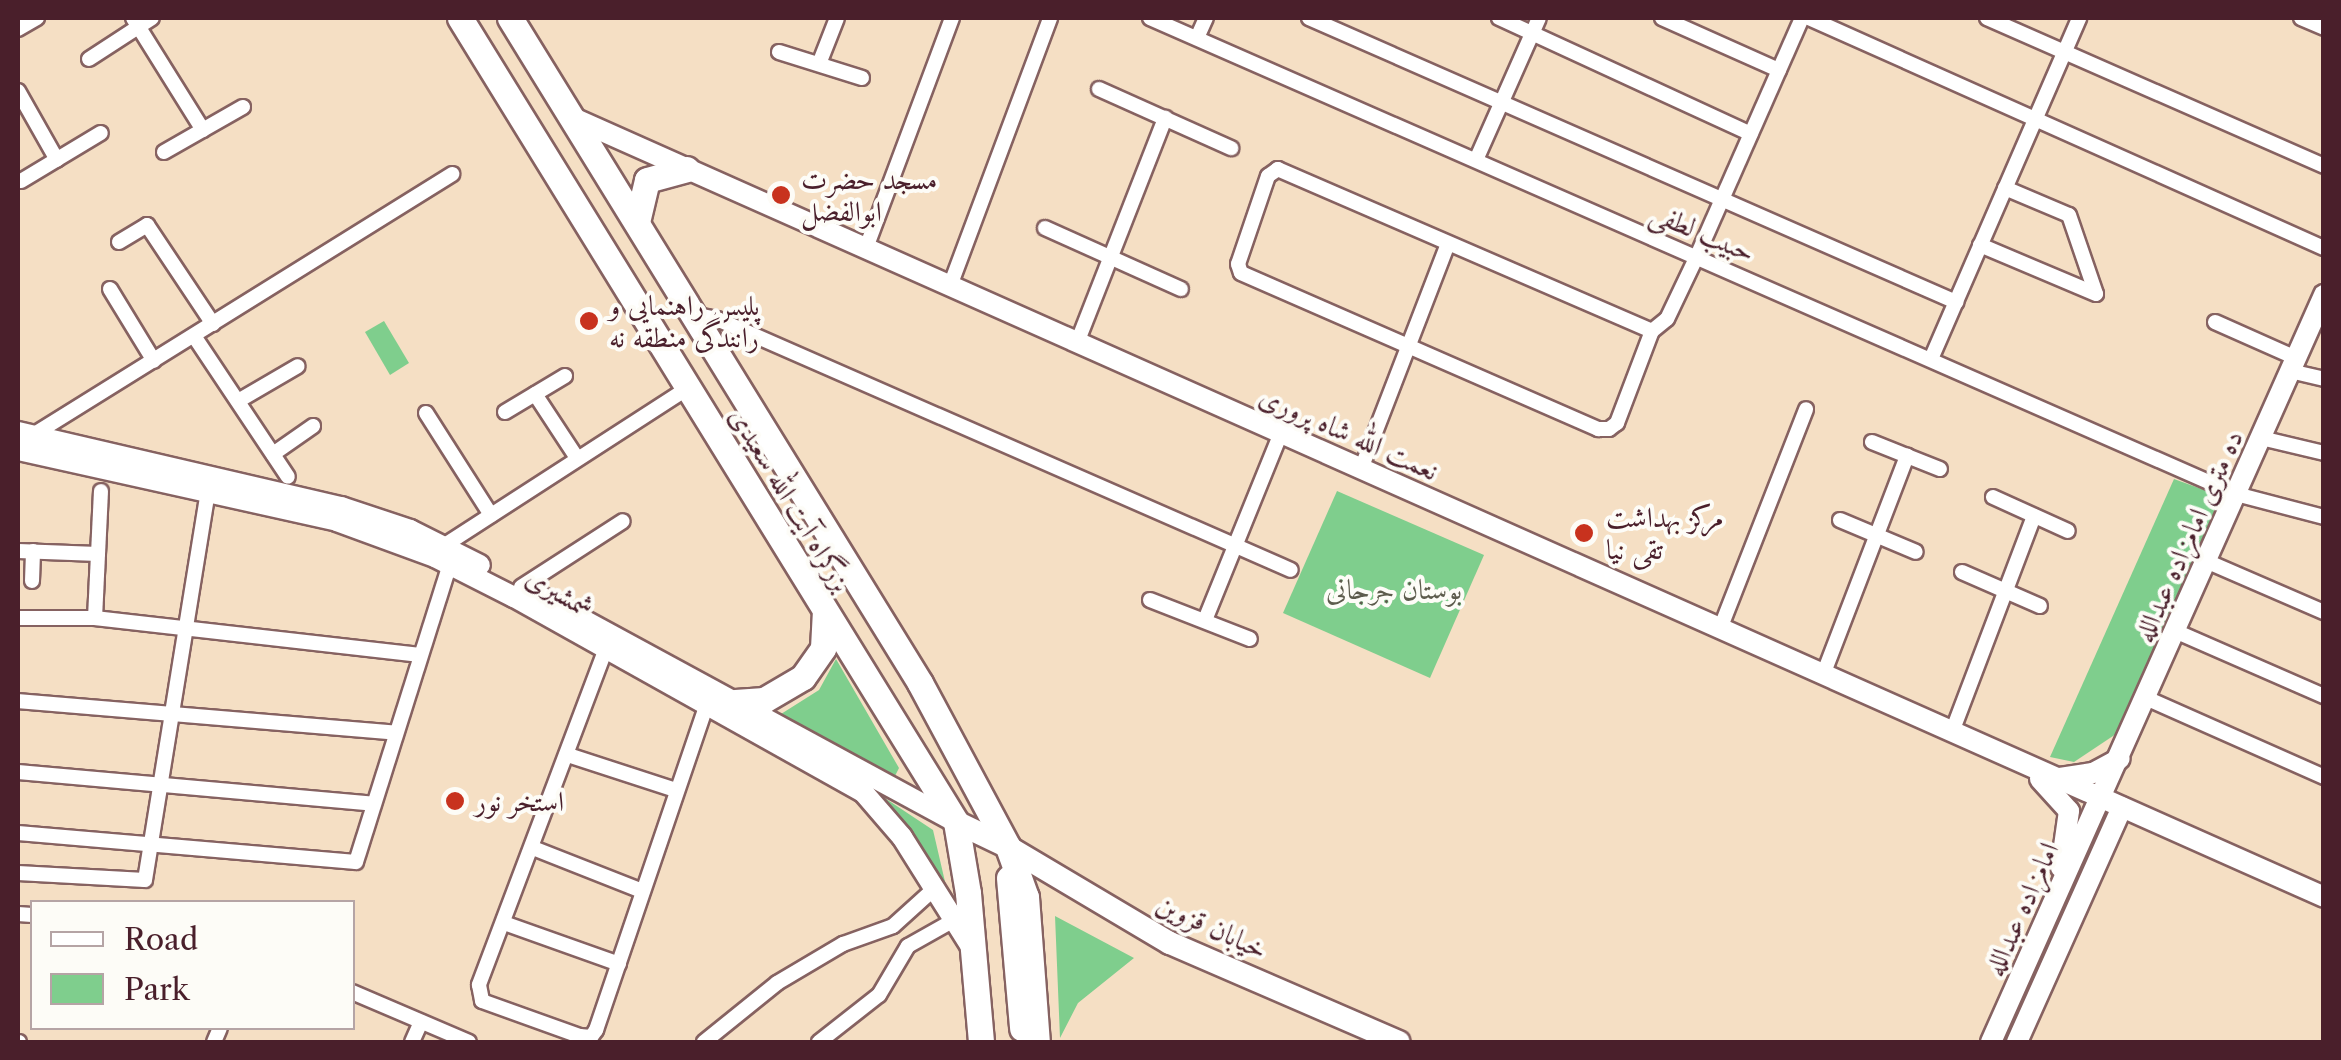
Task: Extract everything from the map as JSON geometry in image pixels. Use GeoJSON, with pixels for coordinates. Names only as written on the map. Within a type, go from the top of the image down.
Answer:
{"type":"FeatureCollection","features":[{"type":"Feature","properties":{"kind":"highway","name":"بزرگراه آیت الله سعیدی"},"geometry":{"type":"LineString","coordinates":[[460,18],[956,822],[974,952],[981,1042]]}},
{"type":"Feature","properties":{"kind":"highway","name":"بزرگراه آیت الله سعیدی"},"geometry":{"type":"LineString","coordinates":[[510,18],[920,683],[1008,847],[1026,896],[1037,1042]]}},
{"type":"Feature","properties":{"kind":"highway"},"geometry":{"type":"LineString","coordinates":[[636,222],[646,180],[688,169]]}},
{"type":"Feature","properties":{"kind":"highway"},"geometry":{"type":"LineString","coordinates":[[735,702],[764,700],[804,677],[824,648],[825,614]]}},
{"type":"Feature","properties":{"kind":"highway","name":"بزرگراه آیت الله سعیدی"},"geometry":{"type":"LineString","coordinates":[[1008,847],[1023,1042]]}},
{"type":"Feature","properties":{"kind":"main road","name":"نعمت الله شاه پروری"},"geometry":{"type":"LineString","coordinates":[[573,118],[2324,897]]}},
{"type":"Feature","properties":{"kind":"main road","name":"ده متری امامزاده عبدالله"},"geometry":{"type":"LineString","coordinates":[[2102,798],[2322,300]]}},
{"type":"Feature","properties":{"kind":"main road","name":"شمشیری"},"geometry":{"type":"LineString","coordinates":[[24,442],[210,483],[337,521],[447,555],[518,592],[864,794],[902,837],[974,952]]}},
{"type":"Feature","properties":{"kind":"main road","name":"شمشیری"},"geometry":{"type":"LineString","coordinates":[[608,643],[735,702],[956,822]]}},
{"type":"Feature","properties":{"kind":"main road"},"geometry":{"type":"LineString","coordinates":[[2056,778],[2093,773],[2119,759]]}},
{"type":"Feature","properties":{"kind":"main road"},"geometry":{"type":"LineString","coordinates":[[2029,766],[2069,811],[2054,900]]}},
{"type":"Feature","properties":{"kind":"main road","name":"امامزاده عبدالله"},"geometry":{"type":"LineString","coordinates":[[1991,1042],[2102,798]]}},
{"type":"Feature","properties":{"kind":"main road","name":"امامزاده عبدالله"},"geometry":{"type":"LineString","coordinates":[[2017,1042],[2122,807]]}},
{"type":"Feature","properties":{"kind":"main road","name":"خیابان قزوین"},"geometry":{"type":"LineString","coordinates":[[956,822],[1008,847],[1170,943],[1399,1042]]}},
{"type":"Feature","properties":{"kind":"street"},"geometry":{"type":"LineString","coordinates":[[18,29],[37,18]]}},
{"type":"Feature","properties":{"kind":"street"},"geometry":{"type":"LineString","coordinates":[[819,64],[837,18]]}},
{"type":"Feature","properties":{"kind":"street"},"geometry":{"type":"LineString","coordinates":[[866,248],[952,18]]}},
{"type":"Feature","properties":{"kind":"street"},"geometry":{"type":"LineString","coordinates":[[950,286],[1050,18]]}},
{"type":"Feature","properties":{"kind":"street","name":"حبیب لطفی"},"geometry":{"type":"LineString","coordinates":[[1150,18],[2236,494],[2324,517]]}},
{"type":"Feature","properties":{"kind":"street"},"geometry":{"type":"LineString","coordinates":[[1197,38],[1206,18]]}},
{"type":"Feature","properties":{"kind":"street"},"geometry":{"type":"LineString","coordinates":[[1308,18],[1956,302]]}},
{"type":"Feature","properties":{"kind":"street"},"geometry":{"type":"LineString","coordinates":[[1499,18],[1751,134]]}},
{"type":"Feature","properties":{"kind":"street"},"geometry":{"type":"LineString","coordinates":[[1476,160],[1539,18]]}},
{"type":"Feature","properties":{"kind":"street"},"geometry":{"type":"LineString","coordinates":[[1662,18],[1779,70]]}},
{"type":"Feature","properties":{"kind":"street"},"geometry":{"type":"LineString","coordinates":[[1652,331],[1278,169],[1268,176],[1238,270],[1598,429],[1609,430],[1617,423],[1652,331],[1667,319],[1806,18],[2324,248]]}},
{"type":"Feature","properties":{"kind":"street"},"geometry":{"type":"LineString","coordinates":[[1987,18],[2324,166]]}},
{"type":"Feature","properties":{"kind":"street"},"geometry":{"type":"LineString","coordinates":[[1932,358],[2078,18]]}},
{"type":"Feature","properties":{"kind":"street"},"geometry":{"type":"LineString","coordinates":[[2301,18],[2324,28]]}},
{"type":"Feature","properties":{"kind":"street"},"geometry":{"type":"LineString","coordinates":[[89,60],[141,20],[203,130]]}},
{"type":"Feature","properties":{"kind":"street"},"geometry":{"type":"LineString","coordinates":[[779,52],[862,78]]}},
{"type":"Feature","properties":{"kind":"street"},"geometry":{"type":"LineString","coordinates":[[1099,89],[1232,148]]}},
{"type":"Feature","properties":{"kind":"street"},"geometry":{"type":"LineString","coordinates":[[18,92],[57,160]]}},
{"type":"Feature","properties":{"kind":"street"},"geometry":{"type":"LineString","coordinates":[[164,152],[243,107]]}},
{"type":"Feature","properties":{"kind":"street"},"geometry":{"type":"LineString","coordinates":[[1077,342],[1165,118]]}},
{"type":"Feature","properties":{"kind":"street"},"geometry":{"type":"LineString","coordinates":[[21,181],[101,133]]}},
{"type":"Feature","properties":{"kind":"street"},"geometry":{"type":"LineString","coordinates":[[24,442],[452,174]]}},
{"type":"Feature","properties":{"kind":"street"},"geometry":{"type":"LineString","coordinates":[[1980,245],[2096,294],[2069,215],[2005,188]]}},
{"type":"Feature","properties":{"kind":"street"},"geometry":{"type":"LineString","coordinates":[[118,242],[147,225],[213,324]]}},
{"type":"Feature","properties":{"kind":"street"},"geometry":{"type":"LineString","coordinates":[[1044,228],[1181,289]]}},
{"type":"Feature","properties":{"kind":"street"},"geometry":{"type":"LineString","coordinates":[[1361,469],[1448,244]]}},
{"type":"Feature","properties":{"kind":"street"},"geometry":{"type":"LineString","coordinates":[[110,290],[154,361]]}},
{"type":"Feature","properties":{"kind":"street"},"geometry":{"type":"LineString","coordinates":[[693,314],[717,319],[1290,570]]}},
{"type":"Feature","properties":{"kind":"street"},"geometry":{"type":"LineString","coordinates":[[2215,322],[2324,379]]}},
{"type":"Feature","properties":{"kind":"street"},"geometry":{"type":"LineString","coordinates":[[194,336],[288,477]]}},
{"type":"Feature","properties":{"kind":"street"},"geometry":{"type":"LineString","coordinates":[[238,401],[298,366]]}},
{"type":"Feature","properties":{"kind":"street"},"geometry":{"type":"LineString","coordinates":[[506,412],[565,376]]}},
{"type":"Feature","properties":{"kind":"street"},"geometry":{"type":"LineString","coordinates":[[18,833],[356,862],[447,555],[492,515],[688,388]]}},
{"type":"Feature","properties":{"kind":"street"},"geometry":{"type":"LineString","coordinates":[[535,394],[577,458]]}},
{"type":"Feature","properties":{"kind":"street"},"geometry":{"type":"LineString","coordinates":[[1720,628],[1806,409]]}},
{"type":"Feature","properties":{"kind":"street"},"geometry":{"type":"LineString","coordinates":[[426,413],[492,515]]}},
{"type":"Feature","properties":{"kind":"street"},"geometry":{"type":"LineString","coordinates":[[273,454],[313,426]]}},
{"type":"Feature","properties":{"kind":"street"},"geometry":{"type":"LineString","coordinates":[[1205,620],[1281,433]]}},
{"type":"Feature","properties":{"kind":"street"},"geometry":{"type":"LineString","coordinates":[[2260,438],[2324,453]]}},
{"type":"Feature","properties":{"kind":"street"},"geometry":{"type":"LineString","coordinates":[[1872,442],[1940,470]]}},
{"type":"Feature","properties":{"kind":"street"},"geometry":{"type":"LineString","coordinates":[[1823,675],[1906,456]]}},
{"type":"Feature","properties":{"kind":"street"},"geometry":{"type":"LineString","coordinates":[[18,873],[145,880],[210,483]]}},
{"type":"Feature","properties":{"kind":"street"},"geometry":{"type":"LineString","coordinates":[[94,618],[101,491]]}},
{"type":"Feature","properties":{"kind":"street"},"geometry":{"type":"LineString","coordinates":[[1993,497],[2068,531]]}},
{"type":"Feature","properties":{"kind":"street"},"geometry":{"type":"LineString","coordinates":[[1952,732],[2034,516]]}},
{"type":"Feature","properties":{"kind":"street"},"geometry":{"type":"LineString","coordinates":[[1840,520],[1916,552]]}},
{"type":"Feature","properties":{"kind":"street"},"geometry":{"type":"LineString","coordinates":[[518,592],[623,521]]}},
{"type":"Feature","properties":{"kind":"street"},"geometry":{"type":"LineString","coordinates":[[32,581],[25,551],[98,554]]}},
{"type":"Feature","properties":{"kind":"street"},"geometry":{"type":"LineString","coordinates":[[2206,561],[2324,612]]}},
{"type":"Feature","properties":{"kind":"street"},"geometry":{"type":"LineString","coordinates":[[1962,572],[2040,606]]}},
{"type":"Feature","properties":{"kind":"street"},"geometry":{"type":"LineString","coordinates":[[1150,600],[1250,639]]}},
{"type":"Feature","properties":{"kind":"street"},"geometry":{"type":"LineString","coordinates":[[18,618],[94,618],[420,655]]}},
{"type":"Feature","properties":{"kind":"street"},"geometry":{"type":"LineString","coordinates":[[2175,632],[2324,696]]}},
{"type":"Feature","properties":{"kind":"street"},"geometry":{"type":"LineString","coordinates":[[608,643],[478,994],[482,1000],[591,1037],[620,964],[707,704]]}},
{"type":"Feature","properties":{"kind":"street"},"geometry":{"type":"LineString","coordinates":[[2146,698],[2324,777]]}},
{"type":"Feature","properties":{"kind":"street"},"geometry":{"type":"LineString","coordinates":[[18,701],[396,732]]}},
{"type":"Feature","properties":{"kind":"street"},"geometry":{"type":"LineString","coordinates":[[568,755],[676,790]]}},
{"type":"Feature","properties":{"kind":"street"},"geometry":{"type":"LineString","coordinates":[[18,772],[374,804]]}},
{"type":"Feature","properties":{"kind":"street"},"geometry":{"type":"LineString","coordinates":[[533,848],[642,891]]}},
{"type":"Feature","properties":{"kind":"street"},"geometry":{"type":"LineString","coordinates":[[704,1042],[777,983],[842,944],[892,926],[935,888]]}},
{"type":"Feature","properties":{"kind":"street"},"geometry":{"type":"LineString","coordinates":[[818,1042],[879,995],[908,946],[956,919]]}},
{"type":"Feature","properties":{"kind":"street"},"geometry":{"type":"LineString","coordinates":[[504,923],[620,964]]}},
{"type":"Feature","properties":{"kind":"street"},"geometry":{"type":"LineString","coordinates":[[355,993],[469,1042]]}},
{"type":"Feature","properties":{"kind":"street"},"geometry":{"type":"LineString","coordinates":[[412,1042],[421,1022]]}},
{"type":"Feature","properties":{"kind":"green space"},"geometry":{"type":"Polygon","coordinates":[[[384,321],[409,363],[390,375],[365,332],[384,321]]]}},
{"type":"Feature","properties":{"kind":"green space"},"geometry":{"type":"Polygon","coordinates":[[[2174,479],[2221,496],[2116,734],[2074,762],[2050,757],[2174,479]]]}},
{"type":"Feature","properties":{"kind":"green space","name":"بوستان جرجانی"},"geometry":{"type":"Polygon","coordinates":[[[1337,491],[1484,555],[1430,678],[1283,613],[1337,491]]]}},
{"type":"Feature","properties":{"kind":"green space"},"geometry":{"type":"Polygon","coordinates":[[[836,659],[899,768],[895,776],[781,714],[819,690],[836,659]]]}},
{"type":"Feature","properties":{"kind":"green space"},"geometry":{"type":"Polygon","coordinates":[[[859,781],[933,830],[946,886],[912,837],[859,781]]]}},
{"type":"Feature","properties":{"kind":"green space"},"geometry":{"type":"Polygon","coordinates":[[[1055,916],[1134,958],[1078,1003],[1060,1038],[1055,916]]]}},
{"type":"Feature","properties":{"kind":"place","name":"مسجد حضرت ابوالفضل"},"geometry":{"type":"Point","coordinates":[781,195]}},
{"type":"Feature","properties":{"kind":"place","name":"پلیس راهنمایی و رانندگی منطقه نه"},"geometry":{"type":"Point","coordinates":[589,321]}},
{"type":"Feature","properties":{"kind":"place","name":"مرکز بهداشت تقی نیا"},"geometry":{"type":"Point","coordinates":[1584,533]}},
{"type":"Feature","properties":{"kind":"place","name":"استخر نور"},"geometry":{"type":"Point","coordinates":[455,801]}}]}
